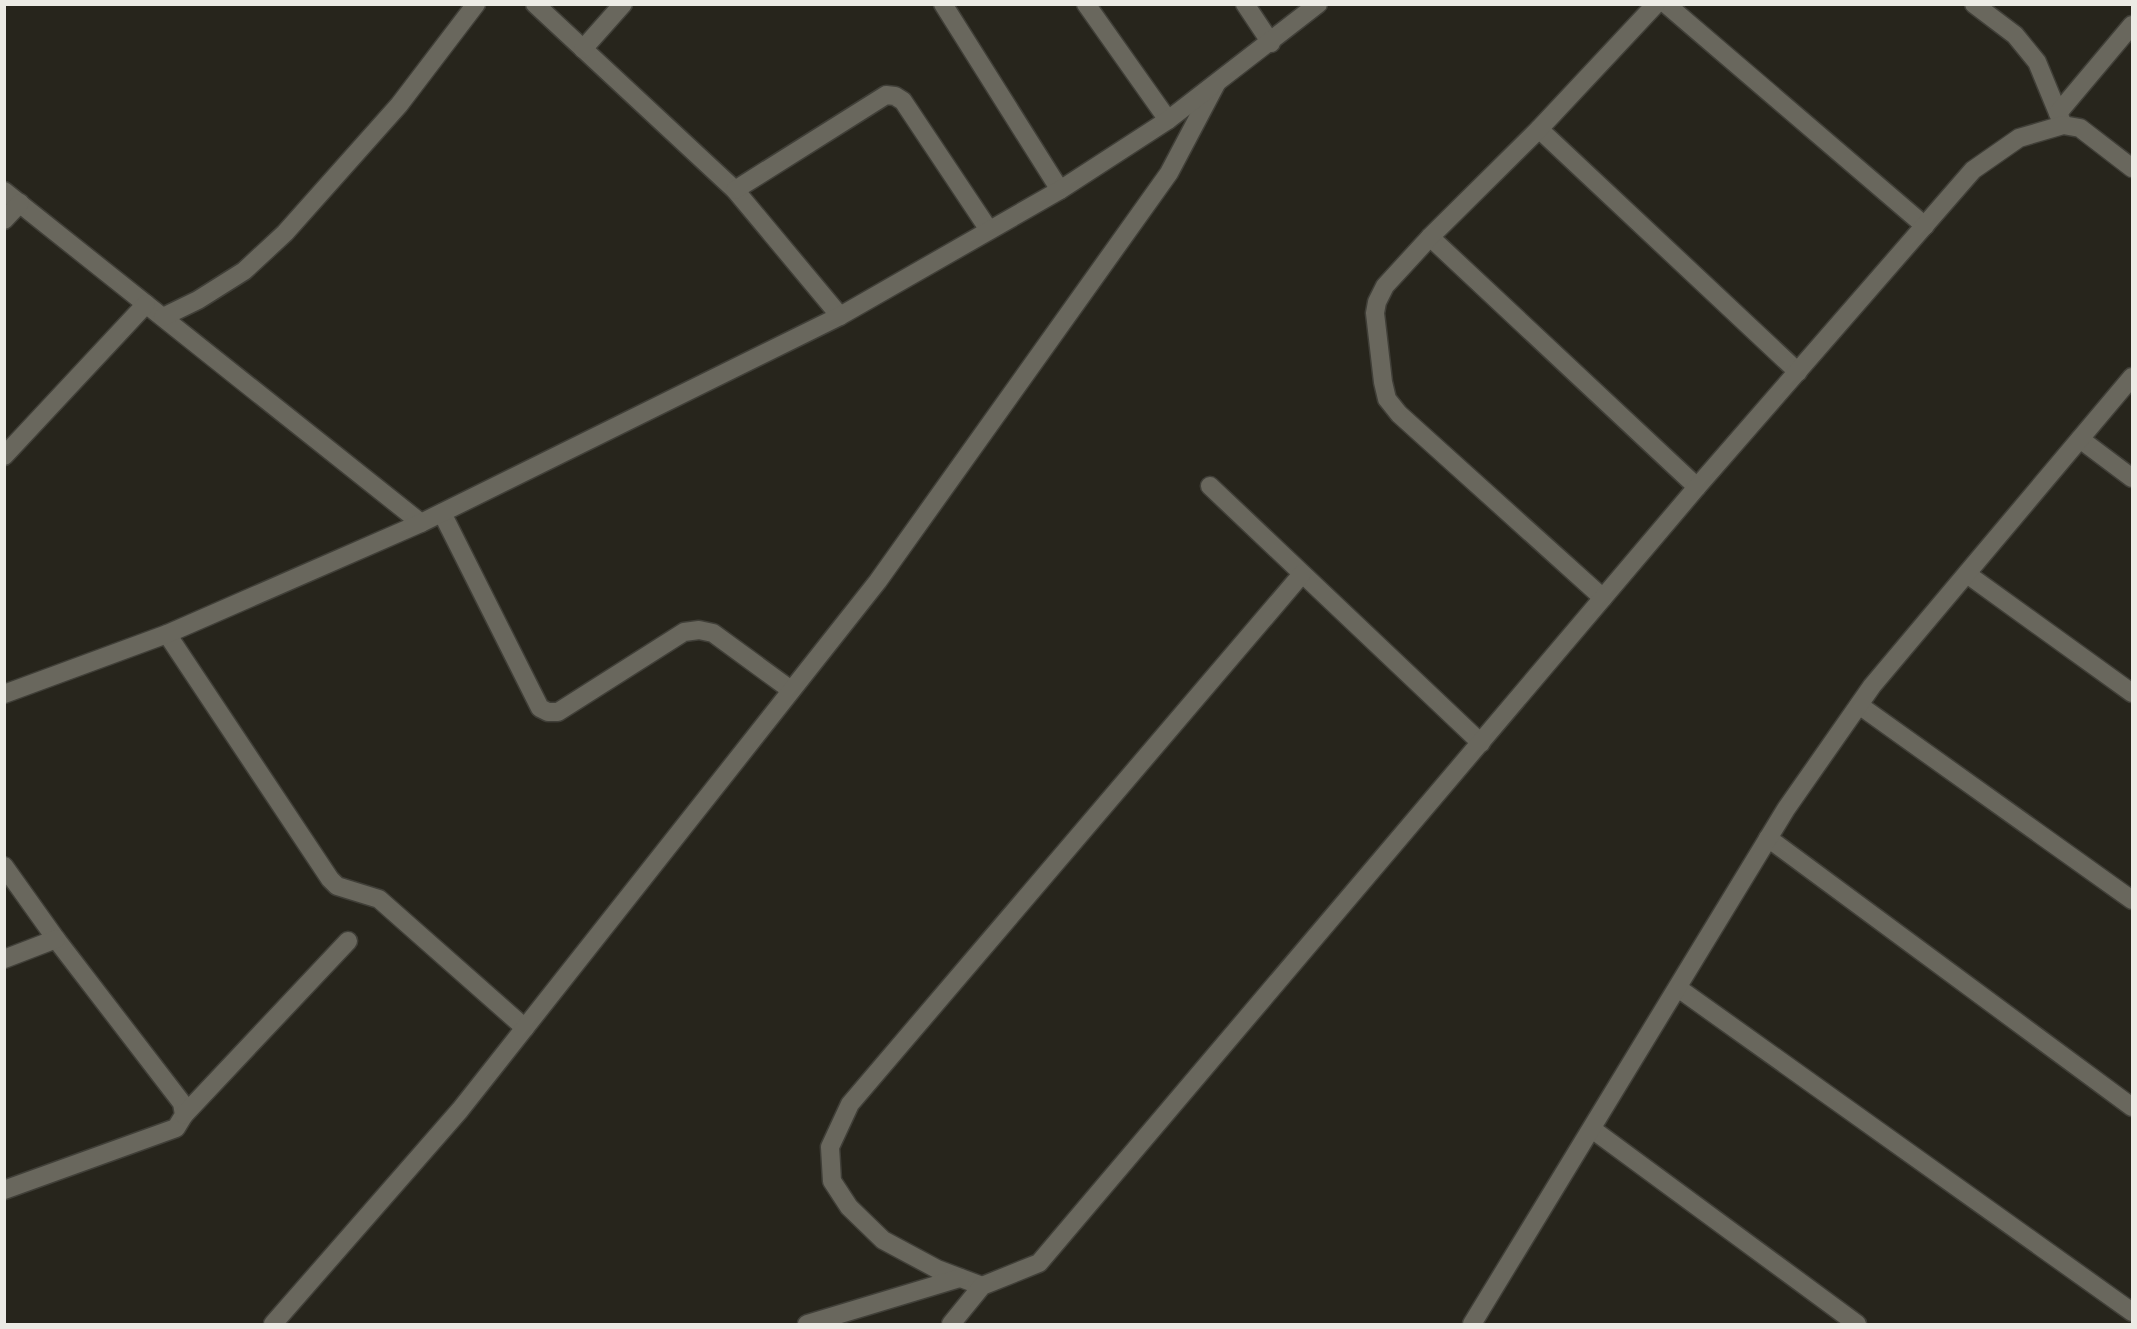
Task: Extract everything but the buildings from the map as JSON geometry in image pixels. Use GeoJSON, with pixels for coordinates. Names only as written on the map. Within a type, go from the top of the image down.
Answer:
{"type":"FeatureCollection","features":[{"type":"Feature","properties":{"kind":"street"},"geometry":{"type":"LineString","coordinates":[[163,317],[198,300],[244,271],[285,233],[399,105],[476,4]]}},
{"type":"Feature","properties":{"kind":"street"},"geometry":{"type":"LineString","coordinates":[[535,4],[735,190],[840,316]]}},
{"type":"Feature","properties":{"kind":"street"},"geometry":{"type":"LineString","coordinates":[[583,49],[623,4]]}},
{"type":"Feature","properties":{"kind":"street"},"geometry":{"type":"LineString","coordinates":[[943,4],[1060,190]]}},
{"type":"Feature","properties":{"kind":"street"},"geometry":{"type":"LineString","coordinates":[[1086,4],[1168,120]]}},
{"type":"Feature","properties":{"kind":"street"},"geometry":{"type":"LineString","coordinates":[[1245,4],[1271,43]]}},
{"type":"Feature","properties":{"kind":"street"},"geometry":{"type":"LineString","coordinates":[[4,694],[167,634],[421,523],[840,316],[1060,190],[1168,120],[1271,43],[1318,4]]}},
{"type":"Feature","properties":{"kind":"street"},"geometry":{"type":"LineString","coordinates":[[1604,598],[1399,414],[1387,399],[1375,313],[1377,302],[1385,286],[1430,237],[1539,129],[1656,4]]}},
{"type":"Feature","properties":{"kind":"street"},"geometry":{"type":"LineString","coordinates":[[1666,4],[1925,226]]}},
{"type":"Feature","properties":{"kind":"street"},"geometry":{"type":"LineString","coordinates":[[1974,4],[2015,34],[2037,62],[2061,119],[2080,128],[2133,168]]}},
{"type":"Feature","properties":{"kind":"street"},"geometry":{"type":"LineString","coordinates":[[951,1324],[982,1286],[1039,1263],[1697,487],[1973,170],[2019,138],[2061,119],[2133,26]]}},
{"type":"Feature","properties":{"kind":"street"},"geometry":{"type":"LineString","coordinates":[[273,1324],[460,1110],[878,581],[1169,173],[1216,84]]}},
{"type":"Feature","properties":{"kind":"street"},"geometry":{"type":"LineString","coordinates":[[735,190],[886,95],[895,96],[903,101],[989,230]]}},
{"type":"Feature","properties":{"kind":"street"},"geometry":{"type":"LineString","coordinates":[[1539,129],[1798,372]]}},
{"type":"Feature","properties":{"kind":"street"},"geometry":{"type":"LineString","coordinates":[[4,191],[421,523]]}},
{"type":"Feature","properties":{"kind":"street"},"geometry":{"type":"LineString","coordinates":[[4,220],[20,203]]}},
{"type":"Feature","properties":{"kind":"street"},"geometry":{"type":"LineString","coordinates":[[1430,237],[1697,487]]}},
{"type":"Feature","properties":{"kind":"street"},"geometry":{"type":"LineString","coordinates":[[4,456],[146,304]]}},
{"type":"Feature","properties":{"kind":"street"},"geometry":{"type":"LineString","coordinates":[[1477,1323],[1786,809],[1859,705],[1966,574],[2133,377]]}},
{"type":"Feature","properties":{"kind":"street"},"geometry":{"type":"LineString","coordinates":[[2080,439],[2133,478]]}},
{"type":"Feature","properties":{"kind":"street"},"geometry":{"type":"LineString","coordinates":[[1210,486],[1481,743]]}},
{"type":"Feature","properties":{"kind":"street"},"geometry":{"type":"LineString","coordinates":[[442,513],[540,708],[548,712],[558,712],[684,632],[699,630],[713,633],[791,690]]}},
{"type":"Feature","properties":{"kind":"street"},"geometry":{"type":"LineString","coordinates":[[982,1286],[937,1269],[883,1240],[849,1207],[832,1181],[830,1147],[850,1104],[1302,574]]}},
{"type":"Feature","properties":{"kind":"street"},"geometry":{"type":"LineString","coordinates":[[1966,574],[2133,693]]}},
{"type":"Feature","properties":{"kind":"street"},"geometry":{"type":"LineString","coordinates":[[167,634],[330,879],[337,886],[379,899],[525,1028]]}},
{"type":"Feature","properties":{"kind":"street"},"geometry":{"type":"LineString","coordinates":[[1859,705],[2133,900]]}},
{"type":"Feature","properties":{"kind":"street"},"geometry":{"type":"LineString","coordinates":[[1768,838],[2133,1107]]}},
{"type":"Feature","properties":{"kind":"street"},"geometry":{"type":"LineString","coordinates":[[4,866],[56,939],[182,1103],[184,1115]]}},
{"type":"Feature","properties":{"kind":"street"},"geometry":{"type":"LineString","coordinates":[[4,959],[56,939]]}},
{"type":"Feature","properties":{"kind":"street"},"geometry":{"type":"LineString","coordinates":[[4,1190],[176,1128],[184,1115],[348,940]]}},
{"type":"Feature","properties":{"kind":"street"},"geometry":{"type":"LineString","coordinates":[[1678,988],[2133,1312]]}},
{"type":"Feature","properties":{"kind":"street"},"geometry":{"type":"LineString","coordinates":[[1592,1129],[1857,1324]]}},
{"type":"Feature","properties":{"kind":"street"},"geometry":{"type":"LineString","coordinates":[[807,1324],[960,1278]]}}]}
